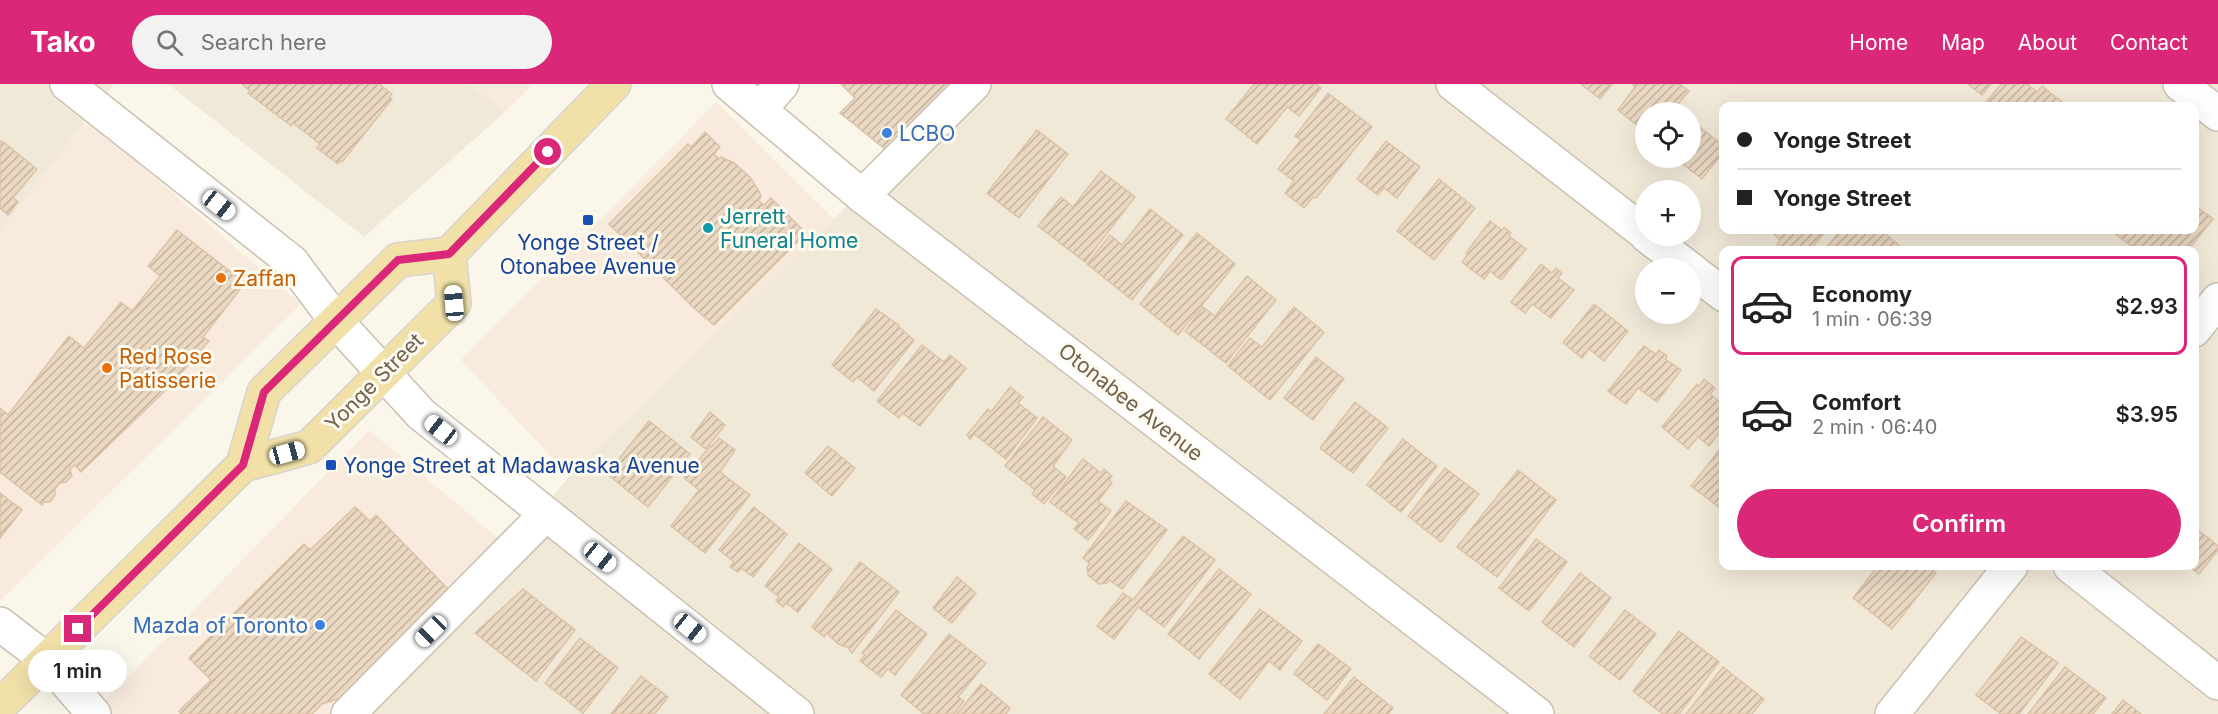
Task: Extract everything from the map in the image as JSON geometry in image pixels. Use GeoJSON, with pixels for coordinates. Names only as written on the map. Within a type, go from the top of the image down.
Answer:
{"type":"FeatureCollection","features":[{"type":"Feature","properties":{"kind":"main road"},"geometry":{"type":"LineString","coordinates":[[449,254],[614,84]]}},
{"type":"Feature","properties":{"kind":"main road","name":"Yonge Street"},"geometry":{"type":"LineString","coordinates":[[0,706],[243,465],[264,392],[398,260],[449,254],[454,303],[309,447],[243,465]]}},
{"type":"Feature","properties":{"kind":"street"},"geometry":{"type":"LineString","coordinates":[[67,84],[292,262],[336,321],[421,414],[797,714]]}},
{"type":"Feature","properties":{"kind":"street","name":"Otonabee Avenue"},"geometry":{"type":"LineString","coordinates":[[729,84],[862,196],[1537,714]]}},
{"type":"Feature","properties":{"kind":"street"},"geometry":{"type":"LineString","coordinates":[[760,110],[782,84]]}},
{"type":"Feature","properties":{"kind":"street"},"geometry":{"type":"LineString","coordinates":[[862,196],[974,84]]}},
{"type":"Feature","properties":{"kind":"street"},"geometry":{"type":"LineString","coordinates":[[1453,84],[1635,226]]}},
{"type":"Feature","properties":{"kind":"street"},"geometry":{"type":"LineString","coordinates":[[2180,84],[2218,114]]}},
{"type":"Feature","properties":{"kind":"street"},"geometry":{"type":"LineString","coordinates":[[1660,246],[1676,258]]}},
{"type":"Feature","properties":{"kind":"street"},"geometry":{"type":"LineString","coordinates":[[1701,277],[1719,291]]}},
{"type":"Feature","properties":{"kind":"street"},"geometry":{"type":"LineString","coordinates":[[2199,324],[2218,300]]}},
{"type":"Feature","properties":{"kind":"street"},"geometry":{"type":"LineString","coordinates":[[348,714],[546,514]]}},
{"type":"Feature","properties":{"kind":"street"},"geometry":{"type":"LineString","coordinates":[[1892,714],[2008,570]]}},
{"type":"Feature","properties":{"kind":"street"},"geometry":{"type":"LineString","coordinates":[[2075,570],[2218,683]]}},
{"type":"Feature","properties":{"kind":"street"},"geometry":{"type":"LineString","coordinates":[[0,624],[47,660],[94,714]]}},
{"type":"Feature","properties":{"kind":"shaded area"},"geometry":{"type":"Polygon","coordinates":[[[0,84],[114,84],[0,231],[0,84]]]}},
{"type":"Feature","properties":{"kind":"shaded area"},"geometry":{"type":"Polygon","coordinates":[[[168,84],[469,84],[505,112],[364,237],[168,84]]]}},
{"type":"Feature","properties":{"kind":"shaded area"},"geometry":{"type":"Polygon","coordinates":[[[469,84],[533,84],[505,112],[469,84]]]}},
{"type":"Feature","properties":{"kind":"shaded area"},"geometry":{"type":"Polygon","coordinates":[[[966,84],[2218,84],[2218,714],[346,714],[512,550],[569,476],[834,219],[966,84]]]}},
{"type":"Feature","properties":{"kind":"shaded area"},"geometry":{"type":"Polygon","coordinates":[[[716,102],[834,219],[569,476],[461,360],[716,102]]]}},
{"type":"Feature","properties":{"kind":"shaded area"},"geometry":{"type":"Polygon","coordinates":[[[87,119],[301,304],[0,601],[0,231],[87,119]]]}},
{"type":"Feature","properties":{"kind":"shaded area"},"geometry":{"type":"Polygon","coordinates":[[[369,430],[512,550],[346,714],[92,714],[369,430]]]}},
{"type":"Feature","properties":{"kind":"building"},"geometry":{"type":"Polygon","coordinates":[[[242,84],[379,84],[392,94],[389,97],[392,99],[338,164],[317,148],[320,144],[293,123],[291,126],[248,93],[250,91],[242,84]]]}},
{"type":"Feature","properties":{"kind":"building","name":"LCBO"},"geometry":{"type":"Polygon","coordinates":[[[841,84],[956,84],[890,153],[840,113],[855,98],[841,84]]]}},
{"type":"Feature","properties":{"kind":"building"},"geometry":{"type":"Polygon","coordinates":[[[1254,84],[1316,84],[1321,88],[1299,116],[1287,107],[1257,144],[1226,119],[1254,84]]]}},
{"type":"Feature","properties":{"kind":"building"},"geometry":{"type":"Polygon","coordinates":[[[1581,84],[1612,84],[1600,99],[1581,84]]]}},
{"type":"Feature","properties":{"kind":"building"},"geometry":{"type":"Polygon","coordinates":[[[1680,84],[1689,91],[1680,102],[1635,102],[1635,123],[1618,110],[1635,87],[1633,85],[1680,84]]]}},
{"type":"Feature","properties":{"kind":"building"},"geometry":{"type":"Polygon","coordinates":[[[1968,84],[1991,84],[1982,95],[1968,84]]]}},
{"type":"Feature","properties":{"kind":"building"},"geometry":{"type":"Polygon","coordinates":[[[2001,84],[2027,84],[2037,92],[2042,86],[2062,102],[1986,102],[2001,84]]]}},
{"type":"Feature","properties":{"kind":"building"},"geometry":{"type":"Polygon","coordinates":[[[1328,93],[1372,127],[1316,198],[1313,197],[1304,208],[1285,193],[1294,181],[1278,169],[1301,140],[1295,136],[1328,93]]]}},
{"type":"Feature","properties":{"kind":"building"},"geometry":{"type":"Polygon","coordinates":[[[1701,128],[1719,142],[1719,157],[1702,179],[1688,168],[1701,168],[1701,128]]]}},
{"type":"Feature","properties":{"kind":"building"},"geometry":{"type":"Polygon","coordinates":[[[1037,130],[1068,154],[1019,218],[987,193],[1037,130]]]}},
{"type":"Feature","properties":{"kind":"building","name":"Jerrett Funeral Home"},"geometry":{"type":"Polygon","coordinates":[[[705,132],[720,147],[714,154],[719,159],[721,157],[734,163],[750,177],[760,193],[761,197],[758,200],[764,205],[771,198],[806,233],[714,325],[609,224],[688,144],[691,147],[705,132]]]}},
{"type":"Feature","properties":{"kind":"building"},"geometry":{"type":"Polygon","coordinates":[[[2,141],[37,169],[13,198],[18,202],[8,215],[0,208],[0,142],[2,141]]]}},
{"type":"Feature","properties":{"kind":"building"},"geometry":{"type":"Polygon","coordinates":[[[1386,141],[1420,167],[1397,198],[1384,188],[1378,195],[1357,179],[1386,141]]]}},
{"type":"Feature","properties":{"kind":"building"},"geometry":{"type":"Polygon","coordinates":[[[1101,171],[1135,197],[1085,262],[1038,226],[1061,197],[1073,207],[1101,171]]]}},
{"type":"Feature","properties":{"kind":"building"},"geometry":{"type":"Polygon","coordinates":[[[1439,179],[1475,208],[1434,260],[1397,231],[1439,179]]]}},
{"type":"Feature","properties":{"kind":"building"},"geometry":{"type":"Polygon","coordinates":[[[1150,209],[1183,235],[1132,300],[1087,264],[1110,235],[1122,245],[1150,209]]]}},
{"type":"Feature","properties":{"kind":"building"},"geometry":{"type":"Polygon","coordinates":[[[2199,209],[2213,219],[2191,246],[2132,246],[2115,234],[2199,234],[2199,209]]]}},
{"type":"Feature","properties":{"kind":"building"},"geometry":{"type":"Polygon","coordinates":[[[1490,221],[1502,230],[1504,227],[1511,233],[1509,236],[1526,249],[1501,280],[1490,271],[1484,279],[1462,262],[1490,221]]]}},
{"type":"Feature","properties":{"kind":"building"},"geometry":{"type":"Polygon","coordinates":[[[177,230],[245,283],[203,337],[209,341],[170,386],[81,472],[75,465],[70,469],[72,476],[66,482],[60,483],[50,502],[44,502],[42,505],[0,472],[0,408],[8,415],[69,336],[84,348],[121,302],[132,311],[160,276],[148,266],[177,230]]]}},
{"type":"Feature","properties":{"kind":"building"},"geometry":{"type":"Polygon","coordinates":[[[1197,233],[1235,264],[1178,335],[1140,304],[1197,233]]]}},
{"type":"Feature","properties":{"kind":"building"},"geometry":{"type":"Polygon","coordinates":[[[1774,234],[1824,234],[1813,246],[1778,246],[1780,240],[1774,234]]]}},
{"type":"Feature","properties":{"kind":"building"},"geometry":{"type":"Polygon","coordinates":[[[1838,234],[1886,234],[1900,246],[1827,246],[1838,234]]]}},
{"type":"Feature","properties":{"kind":"building"},"geometry":{"type":"Polygon","coordinates":[[[1541,264],[1552,273],[1556,268],[1562,273],[1558,278],[1574,290],[1551,318],[1532,304],[1525,313],[1511,302],[1541,264]]]}},
{"type":"Feature","properties":{"kind":"building"},"geometry":{"type":"Polygon","coordinates":[[[1247,276],[1276,300],[1226,363],[1185,331],[1203,307],[1215,316],[1247,276]]]}},
{"type":"Feature","properties":{"kind":"building"},"geometry":{"type":"Polygon","coordinates":[[[1594,304],[1628,331],[1604,361],[1589,349],[1582,358],[1563,343],[1594,304]]]}},
{"type":"Feature","properties":{"kind":"building"},"geometry":{"type":"Polygon","coordinates":[[[1294,307],[1324,332],[1270,400],[1228,366],[1250,338],[1262,347],[1294,307]]]}},
{"type":"Feature","properties":{"kind":"building"},"geometry":{"type":"Polygon","coordinates":[[[876,309],[899,325],[914,340],[874,391],[857,377],[853,382],[832,365],[876,309]]]}},
{"type":"Feature","properties":{"kind":"building"},"geometry":{"type":"Polygon","coordinates":[[[922,345],[944,362],[950,355],[966,368],[920,426],[902,413],[899,418],[877,401],[922,345]]]}},
{"type":"Feature","properties":{"kind":"building"},"geometry":{"type":"Polygon","coordinates":[[[1644,346],[1656,354],[1659,350],[1667,356],[1665,359],[1681,370],[1657,402],[1638,388],[1626,404],[1608,391],[1644,346]]]}},
{"type":"Feature","properties":{"kind":"building"},"geometry":{"type":"Polygon","coordinates":[[[1316,357],[1344,379],[1313,420],[1284,398],[1316,357]]]}},
{"type":"Feature","properties":{"kind":"building"},"geometry":{"type":"Polygon","coordinates":[[[1704,379],[1715,388],[1710,394],[1719,401],[1719,433],[1709,446],[1698,437],[1688,449],[1662,427],[1697,384],[1699,386],[1704,379]]]}},
{"type":"Feature","properties":{"kind":"building"},"geometry":{"type":"Polygon","coordinates":[[[1010,387],[1023,397],[1018,403],[1037,418],[1006,459],[974,434],[970,439],[967,435],[988,409],[991,412],[1010,387]]]}},
{"type":"Feature","properties":{"kind":"building"},"geometry":{"type":"Polygon","coordinates":[[[1355,402],[1388,428],[1353,473],[1320,448],[1355,402]]]}},
{"type":"Feature","properties":{"kind":"building"},"geometry":{"type":"Polygon","coordinates":[[[710,412],[725,425],[706,449],[691,437],[710,412]]]}},
{"type":"Feature","properties":{"kind":"building"},"geometry":{"type":"Polygon","coordinates":[[[1043,417],[1072,440],[1053,466],[1066,477],[1044,504],[1032,494],[1035,490],[1005,466],[1043,417]]]}},
{"type":"Feature","properties":{"kind":"building"},"geometry":{"type":"Polygon","coordinates":[[[649,421],[690,454],[648,507],[607,474],[649,421]]]}},
{"type":"Feature","properties":{"kind":"building"},"geometry":{"type":"Polygon","coordinates":[[[719,438],[735,450],[720,472],[750,495],[705,553],[671,526],[699,490],[684,478],[719,438]]]}},
{"type":"Feature","properties":{"kind":"building"},"geometry":{"type":"Polygon","coordinates":[[[1403,439],[1437,466],[1401,512],[1367,485],[1403,439]]]}},
{"type":"Feature","properties":{"kind":"building"},"geometry":{"type":"Polygon","coordinates":[[[828,446],[855,468],[832,496],[805,473],[828,446]]]}},
{"type":"Feature","properties":{"kind":"building"},"geometry":{"type":"Polygon","coordinates":[[[1719,450],[1719,507],[1691,486],[1719,450]]]}},
{"type":"Feature","properties":{"kind":"building"},"geometry":{"type":"Polygon","coordinates":[[[1083,459],[1101,473],[1104,469],[1112,476],[1109,480],[1112,483],[1098,501],[1111,511],[1088,540],[1074,529],[1079,523],[1050,502],[1083,459]]]}},
{"type":"Feature","properties":{"kind":"building"},"geometry":{"type":"Polygon","coordinates":[[[1445,468],[1479,494],[1441,542],[1408,516],[1445,468]]]}},
{"type":"Feature","properties":{"kind":"building"},"geometry":{"type":"Polygon","coordinates":[[[1518,470],[1556,500],[1497,577],[1457,547],[1518,470]]]}},
{"type":"Feature","properties":{"kind":"building"},"geometry":{"type":"Polygon","coordinates":[[[0,493],[22,510],[0,538],[0,493]]]}},
{"type":"Feature","properties":{"kind":"building"},"geometry":{"type":"Polygon","coordinates":[[[1126,501],[1167,530],[1122,589],[1109,580],[1107,583],[1099,584],[1088,575],[1087,567],[1090,564],[1083,558],[1126,501]]]}},
{"type":"Feature","properties":{"kind":"building","name":"Mazda of Toronto"},"geometry":{"type":"Polygon","coordinates":[[[355,507],[370,521],[376,515],[451,592],[347,696],[322,704],[312,714],[181,714],[179,711],[211,680],[189,658],[304,544],[310,550],[355,507]]]}},
{"type":"Feature","properties":{"kind":"building"},"geometry":{"type":"Polygon","coordinates":[[[754,507],[787,534],[753,577],[741,568],[738,572],[730,567],[734,562],[719,550],[754,507]]]}},
{"type":"Feature","properties":{"kind":"building"},"geometry":{"type":"Polygon","coordinates":[[[2199,531],[2218,546],[2218,550],[2199,574],[2194,570],[2199,570],[2199,531]]]}},
{"type":"Feature","properties":{"kind":"building"},"geometry":{"type":"Polygon","coordinates":[[[1183,536],[1215,560],[1164,627],[1138,607],[1114,639],[1097,626],[1123,593],[1133,600],[1183,536]]]}},
{"type":"Feature","properties":{"kind":"building"},"geometry":{"type":"Polygon","coordinates":[[[1536,539],[1567,562],[1529,611],[1499,588],[1536,539]]]}},
{"type":"Feature","properties":{"kind":"building"},"geometry":{"type":"Polygon","coordinates":[[[799,543],[832,569],[798,612],[786,603],[783,607],[776,601],[779,597],[765,586],[799,543]]]}},
{"type":"Feature","properties":{"kind":"building"},"geometry":{"type":"Polygon","coordinates":[[[860,562],[899,592],[852,653],[827,633],[824,637],[812,627],[860,562]]]}},
{"type":"Feature","properties":{"kind":"building"},"geometry":{"type":"Polygon","coordinates":[[[1219,569],[1251,594],[1199,659],[1168,634],[1219,569]]]}},
{"type":"Feature","properties":{"kind":"building"},"geometry":{"type":"Polygon","coordinates":[[[1875,570],[1932,570],[1936,573],[1892,629],[1853,598],[1875,570]]]}},
{"type":"Feature","properties":{"kind":"building"},"geometry":{"type":"Polygon","coordinates":[[[1580,573],[1611,598],[1574,647],[1542,622],[1580,573]]]}},
{"type":"Feature","properties":{"kind":"building"},"geometry":{"type":"Polygon","coordinates":[[[957,577],[976,593],[952,623],[933,608],[957,577]]]}},
{"type":"Feature","properties":{"kind":"building"},"geometry":{"type":"Polygon","coordinates":[[[523,589],[575,630],[536,681],[475,633],[523,589]]]}},
{"type":"Feature","properties":{"kind":"building"},"geometry":{"type":"Polygon","coordinates":[[[1260,609],[1302,641],[1280,670],[1269,661],[1240,699],[1209,674],[1260,609]]]}},
{"type":"Feature","properties":{"kind":"building"},"geometry":{"type":"Polygon","coordinates":[[[896,610],[927,634],[895,675],[888,669],[881,677],[860,661],[865,655],[862,653],[896,610]]]}},
{"type":"Feature","properties":{"kind":"building"},"geometry":{"type":"Polygon","coordinates":[[[1625,610],[1656,634],[1620,680],[1589,656],[1625,610]]]}},
{"type":"Feature","properties":{"kind":"building"},"geometry":{"type":"Polygon","coordinates":[[[1679,631],[1719,662],[1679,714],[1663,714],[1633,691],[1679,631]]]}},
{"type":"Feature","properties":{"kind":"building"},"geometry":{"type":"Polygon","coordinates":[[[949,634],[986,663],[958,697],[964,701],[954,714],[924,714],[901,695],[949,634]]]}},
{"type":"Feature","properties":{"kind":"building"},"geometry":{"type":"Polygon","coordinates":[[[2021,637],[2058,663],[2019,714],[2001,714],[1976,695],[2021,637]]]}},
{"type":"Feature","properties":{"kind":"building"},"geometry":{"type":"Polygon","coordinates":[[[580,638],[618,668],[583,713],[545,683],[580,638]]]}},
{"type":"Feature","properties":{"kind":"building"},"geometry":{"type":"Polygon","coordinates":[[[1318,644],[1351,669],[1327,700],[1294,674],[1318,644]]]}},
{"type":"Feature","properties":{"kind":"building"},"geometry":{"type":"Polygon","coordinates":[[[1723,667],[1764,699],[1752,714],[1686,714],[1723,667]]]}},
{"type":"Feature","properties":{"kind":"building"},"geometry":{"type":"Polygon","coordinates":[[[2065,667],[2106,698],[2093,714],[2028,714],[2065,667]]]}},
{"type":"Feature","properties":{"kind":"building"},"geometry":{"type":"Polygon","coordinates":[[[641,676],[668,697],[655,714],[611,714],[641,676]]]}},
{"type":"Feature","properties":{"kind":"building"},"geometry":{"type":"Polygon","coordinates":[[[1354,677],[1393,708],[1388,714],[1324,714],[1354,677]]]}},
{"type":"Feature","properties":{"kind":"building"},"geometry":{"type":"Polygon","coordinates":[[[981,684],[1010,708],[1006,714],[957,714],[981,684]]]}},
{"type":"Feature","properties":{"kind":"building"},"geometry":{"type":"Polygon","coordinates":[[[2123,700],[2141,714],[2112,714],[2123,700]]]}},
{"type":"Feature","properties":{"kind":"place","name":"LCBO"},"geometry":{"type":"Point","coordinates":[887,133]}},
{"type":"Feature","properties":{"kind":"place","name":"Yonge Street / Otonabee Avenue"},"geometry":{"type":"Point","coordinates":[588,220]}},
{"type":"Feature","properties":{"kind":"place","name":"Jerrett Funeral Home"},"geometry":{"type":"Point","coordinates":[708,228]}},
{"type":"Feature","properties":{"kind":"place","name":"Zaffan"},"geometry":{"type":"Point","coordinates":[221,278]}},
{"type":"Feature","properties":{"kind":"place","name":"Red Rose Patisserie"},"geometry":{"type":"Point","coordinates":[107,368]}},
{"type":"Feature","properties":{"kind":"place","name":"Yonge Street at Madawaska Avenue"},"geometry":{"type":"Point","coordinates":[331,465]}},
{"type":"Feature","properties":{"kind":"place","name":"Mazda of Toronto"},"geometry":{"type":"Point","coordinates":[320,625]}},
{"type":"Feature","properties":{"kind":"route"},"geometry":{"type":"LineString","coordinates":[[78,629],[243,465],[264,392],[398,260],[449,254],[548,152]]}}]}
